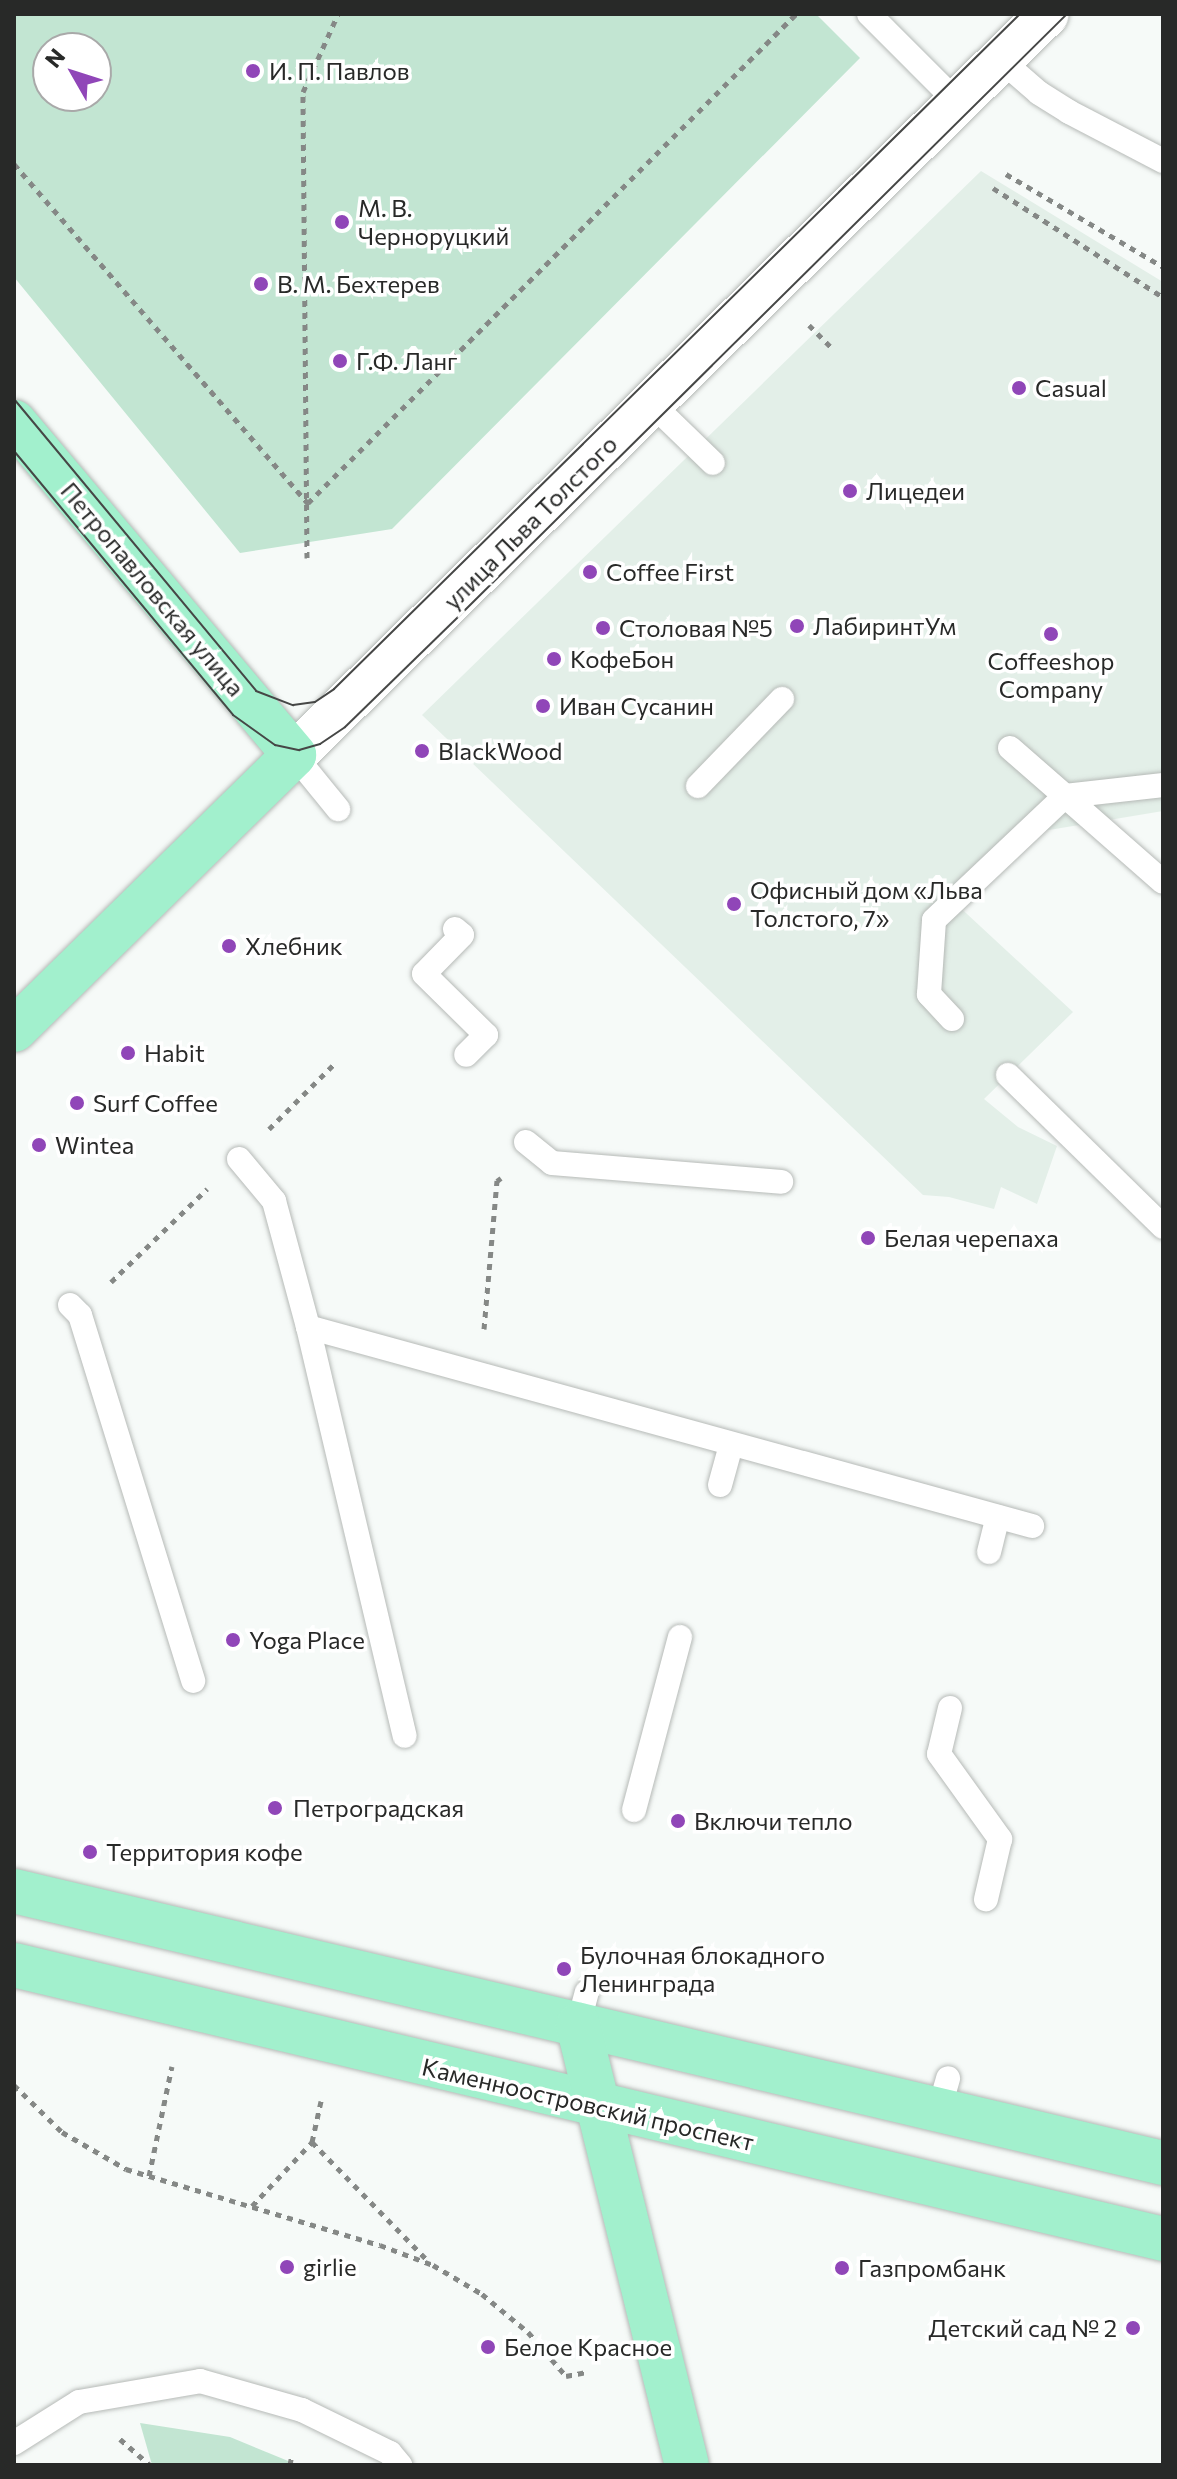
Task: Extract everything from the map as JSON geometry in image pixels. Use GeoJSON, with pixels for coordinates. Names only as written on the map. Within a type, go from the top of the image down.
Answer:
{"type":"FeatureCollection","features":[{"type":"Feature","properties":{"kind":"main road","name":"Петропавловская улица"},"geometry":{"type":"LineString","coordinates":[[14,422],[294,755]]}},
{"type":"Feature","properties":{"kind":"main road","name":"улица Льва Толстого"},"geometry":{"type":"LineString","coordinates":[[14,1030],[294,755]]}},
{"type":"Feature","properties":{"kind":"main road"},"geometry":{"type":"LineString","coordinates":[[14,1891],[582,2008],[944,2094],[1163,2163]]}},
{"type":"Feature","properties":{"kind":"main road","name":"Каменноостровский проспект"},"geometry":{"type":"LineString","coordinates":[[14,1965],[1163,2239]]}},
{"type":"Feature","properties":{"kind":"main road"},"geometry":{"type":"LineString","coordinates":[[582,2008],[599,2106],[687,2465]]}},
{"type":"Feature","properties":{"kind":"street","name":"улица Льва Толстого"},"geometry":{"type":"LineString","coordinates":[[294,755],[1047,14]]}},
{"type":"Feature","properties":{"kind":"lane"},"geometry":{"type":"LineString","coordinates":[[869,14],[957,102]]}},
{"type":"Feature","properties":{"kind":"lane"},"geometry":{"type":"LineString","coordinates":[[1001,60],[1059,106],[1163,161]]}},
{"type":"Feature","properties":{"kind":"lane"},"geometry":{"type":"LineString","coordinates":[[651,403],[713,463]]}},
{"type":"Feature","properties":{"kind":"lane"},"geometry":{"type":"LineString","coordinates":[[698,786],[782,699]]}},
{"type":"Feature","properties":{"kind":"lane"},"geometry":{"type":"LineString","coordinates":[[1010,748],[1163,882]]}},
{"type":"Feature","properties":{"kind":"lane"},"geometry":{"type":"LineString","coordinates":[[294,755],[338,809]]}},
{"type":"Feature","properties":{"kind":"lane"},"geometry":{"type":"LineString","coordinates":[[952,1019],[929,994],[934,920],[1065,796],[1163,785]]}},
{"type":"Feature","properties":{"kind":"lane"},"geometry":{"type":"LineString","coordinates":[[455,929],[462,935],[424,974],[486,1035],[466,1055]]}},
{"type":"Feature","properties":{"kind":"lane"},"geometry":{"type":"LineString","coordinates":[[1008,1075],[1163,1227]]}},
{"type":"Feature","properties":{"kind":"lane"},"geometry":{"type":"LineString","coordinates":[[531,1146],[552,1163],[781,1182]]}},
{"type":"Feature","properties":{"kind":"lane"},"geometry":{"type":"LineString","coordinates":[[239,1159],[274,1201],[308,1327],[405,1736]]}},
{"type":"Feature","properties":{"kind":"lane"},"geometry":{"type":"LineString","coordinates":[[75,1310],[193,1681]]}},
{"type":"Feature","properties":{"kind":"lane"},"geometry":{"type":"LineString","coordinates":[[308,1327],[1032,1526]]}},
{"type":"Feature","properties":{"kind":"lane"},"geometry":{"type":"LineString","coordinates":[[720,1485],[731,1445]]}},
{"type":"Feature","properties":{"kind":"lane"},"geometry":{"type":"LineString","coordinates":[[989,1552],[998,1517]]}},
{"type":"Feature","properties":{"kind":"lane"},"geometry":{"type":"LineString","coordinates":[[634,1810],[680,1637]]}},
{"type":"Feature","properties":{"kind":"lane"},"geometry":{"type":"LineString","coordinates":[[950,1708],[939,1754],[1000,1839],[986,1899]]}},
{"type":"Feature","properties":{"kind":"lane"},"geometry":{"type":"LineString","coordinates":[[14,2443],[79,2402],[200,2381],[302,2410],[390,2453],[400,2465]]}},
{"type":"Feature","properties":{"kind":"path"},"geometry":{"type":"LineString","coordinates":[[307,558],[303,92],[338,14]]}},
{"type":"Feature","properties":{"kind":"path"},"geometry":{"type":"LineString","coordinates":[[308,503],[796,14]]}},
{"type":"Feature","properties":{"kind":"path"},"geometry":{"type":"LineString","coordinates":[[14,164],[308,503]]}},
{"type":"Feature","properties":{"kind":"path"},"geometry":{"type":"LineString","coordinates":[[1006,174],[1163,267]]}},
{"type":"Feature","properties":{"kind":"path"},"geometry":{"type":"LineString","coordinates":[[993,188],[1163,297]]}},
{"type":"Feature","properties":{"kind":"path"},"geometry":{"type":"LineString","coordinates":[[808,323],[831,347]]}},
{"type":"Feature","properties":{"kind":"path"},"geometry":{"type":"LineString","coordinates":[[75,1310],[239,1159],[333,1065]]}},
{"type":"Feature","properties":{"kind":"path"},"geometry":{"type":"LineString","coordinates":[[480,1374],[497,1181],[531,1146]]}},
{"type":"Feature","properties":{"kind":"path"},"geometry":{"type":"LineString","coordinates":[[149,2176],[172,2066]]}},
{"type":"Feature","properties":{"kind":"path"},"geometry":{"type":"LineString","coordinates":[[14,2085],[62,2132],[126,2169],[380,2245],[433,2265],[493,2304],[528,2332],[566,2376],[587,2372]]}},
{"type":"Feature","properties":{"kind":"path"},"geometry":{"type":"LineString","coordinates":[[252,2206],[312,2142],[321,2101]]}},
{"type":"Feature","properties":{"kind":"path"},"geometry":{"type":"LineString","coordinates":[[312,2142],[433,2265]]}},
{"type":"Feature","properties":{"kind":"shaded area"},"geometry":{"type":"Polygon","coordinates":[[[981,171],[1163,282],[1163,811],[1025,834],[953,901],[1073,1012],[984,1099],[1018,1127],[1057,1146],[1037,1204],[1001,1187],[994,1209],[949,1197],[923,1195],[422,715],[981,171]]]}},
{"type":"Feature","properties":{"kind":"green space"},"geometry":{"type":"Polygon","coordinates":[[[14,14],[816,14],[860,58],[392,529],[240,553],[14,277],[14,14]]]}},
{"type":"Feature","properties":{"kind":"green space"},"geometry":{"type":"Polygon","coordinates":[[[140,2423],[230,2437],[298,2465],[152,2465],[140,2423]]]}},
{"type":"Feature","properties":{"kind":"tram line"},"geometry":{"type":"LineString","coordinates":[[14,399],[256,691],[293,705],[315,702],[334,689],[1020,14]]}},
{"type":"Feature","properties":{"kind":"tram line"},"geometry":{"type":"LineString","coordinates":[[14,451],[233,715],[275,745],[299,750],[320,744],[345,727],[460,615],[1067,14]]}},
{"type":"Feature","properties":{"kind":"place","name":"И. П. Павлов"},"geometry":{"type":"Point","coordinates":[253,71]}},
{"type":"Feature","properties":{"kind":"place","name":"М. В. Черноруцкий"},"geometry":{"type":"Point","coordinates":[342,222]}},
{"type":"Feature","properties":{"kind":"place","name":"В. М. Бехтерев"},"geometry":{"type":"Point","coordinates":[261,284]}},
{"type":"Feature","properties":{"kind":"place","name":"Г.Ф. Ланг"},"geometry":{"type":"Point","coordinates":[340,361]}},
{"type":"Feature","properties":{"kind":"place","name":"Casual"},"geometry":{"type":"Point","coordinates":[1019,388]}},
{"type":"Feature","properties":{"kind":"place","name":"Лицедеи"},"geometry":{"type":"Point","coordinates":[850,491]}},
{"type":"Feature","properties":{"kind":"place","name":"Coffee First"},"geometry":{"type":"Point","coordinates":[590,572]}},
{"type":"Feature","properties":{"kind":"place","name":"ЛабиринтУм"},"geometry":{"type":"Point","coordinates":[797,626]}},
{"type":"Feature","properties":{"kind":"place","name":"Столовая №5"},"geometry":{"type":"Point","coordinates":[603,628]}},
{"type":"Feature","properties":{"kind":"place","name":"Coffeeshop Company"},"geometry":{"type":"Point","coordinates":[1051,634]}},
{"type":"Feature","properties":{"kind":"place","name":"КофеБон"},"geometry":{"type":"Point","coordinates":[554,659]}},
{"type":"Feature","properties":{"kind":"place","name":"Иван Сусанин"},"geometry":{"type":"Point","coordinates":[543,706]}},
{"type":"Feature","properties":{"kind":"place","name":"BlackWood"},"geometry":{"type":"Point","coordinates":[422,751]}},
{"type":"Feature","properties":{"kind":"place","name":"Офисный дом «Льва Толстого, 7»"},"geometry":{"type":"Point","coordinates":[734,904]}},
{"type":"Feature","properties":{"kind":"place","name":"Хлебник"},"geometry":{"type":"Point","coordinates":[229,946]}},
{"type":"Feature","properties":{"kind":"place","name":"Habit"},"geometry":{"type":"Point","coordinates":[128,1053]}},
{"type":"Feature","properties":{"kind":"place","name":"Surf Coffee"},"geometry":{"type":"Point","coordinates":[77,1103]}},
{"type":"Feature","properties":{"kind":"place","name":"Wintea"},"geometry":{"type":"Point","coordinates":[39,1145]}},
{"type":"Feature","properties":{"kind":"place","name":"Белая черепаха"},"geometry":{"type":"Point","coordinates":[868,1238]}},
{"type":"Feature","properties":{"kind":"place","name":"Yoga Place"},"geometry":{"type":"Point","coordinates":[233,1640]}},
{"type":"Feature","properties":{"kind":"place","name":"Петроградская"},"geometry":{"type":"Point","coordinates":[275,1808]}},
{"type":"Feature","properties":{"kind":"place","name":"Включи тепло"},"geometry":{"type":"Point","coordinates":[678,1821]}},
{"type":"Feature","properties":{"kind":"place","name":"Территория кофе"},"geometry":{"type":"Point","coordinates":[90,1852]}},
{"type":"Feature","properties":{"kind":"place","name":"Булочная блокадного Ленинграда"},"geometry":{"type":"Point","coordinates":[564,1969]}},
{"type":"Feature","properties":{"kind":"place","name":"girlie"},"geometry":{"type":"Point","coordinates":[287,2267]}},
{"type":"Feature","properties":{"kind":"place","name":"Газпромбанк"},"geometry":{"type":"Point","coordinates":[842,2268]}},
{"type":"Feature","properties":{"kind":"place","name":"Детский сад № 2"},"geometry":{"type":"Point","coordinates":[1133,2328]}},
{"type":"Feature","properties":{"kind":"place","name":"Белое Красное"},"geometry":{"type":"Point","coordinates":[488,2347]}}]}
